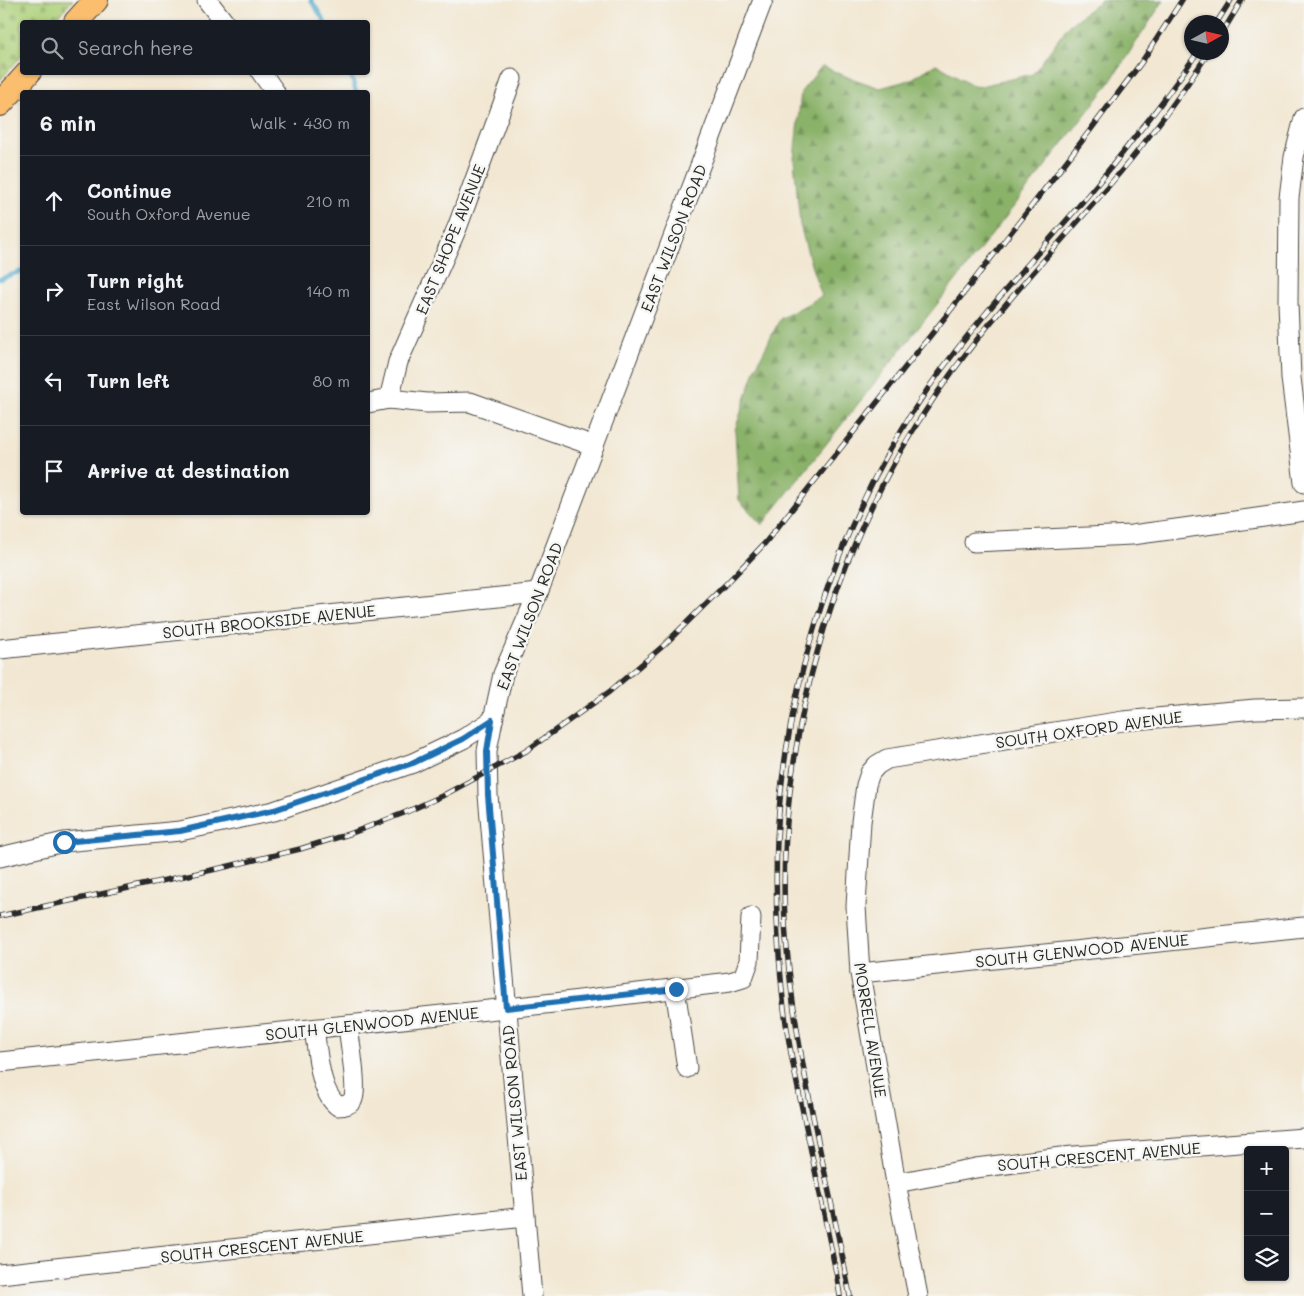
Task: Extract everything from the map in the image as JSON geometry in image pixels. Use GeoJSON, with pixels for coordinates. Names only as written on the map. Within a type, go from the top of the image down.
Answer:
{"type":"FeatureCollection","features":[{"type":"Feature","properties":{"kind":"main road"},"geometry":{"type":"LineString","coordinates":[[78,20],[96,0]]}},
{"type":"Feature","properties":{"kind":"main road"},"geometry":{"type":"LineString","coordinates":[[0,104],[26,75]]}},
{"type":"Feature","properties":{"kind":"street"},"geometry":{"type":"LineString","coordinates":[[207,0],[222,20]]}},
{"type":"Feature","properties":{"kind":"street","name":"EAST WILSON ROAD"},"geometry":{"type":"LineString","coordinates":[[532,1296],[488,795],[487,751],[492,720],[503,674],[538,593],[763,0]]}},
{"type":"Feature","properties":{"kind":"street"},"geometry":{"type":"LineString","coordinates":[[263,75],[274,90]]}},
{"type":"Feature","properties":{"kind":"street","name":"EAST SHOPE AVENUE"},"geometry":{"type":"LineString","coordinates":[[389,399],[398,362],[457,228],[512,79]]}},
{"type":"Feature","properties":{"kind":"street"},"geometry":{"type":"LineString","coordinates":[[1304,118],[1294,157],[1289,198],[1296,302],[1291,378],[1304,483]]}},
{"type":"Feature","properties":{"kind":"street"},"geometry":{"type":"LineString","coordinates":[[370,403],[389,399],[427,403],[470,402],[594,446]]}},
{"type":"Feature","properties":{"kind":"street"},"geometry":{"type":"LineString","coordinates":[[974,542],[1132,535],[1304,511]]}},
{"type":"Feature","properties":{"kind":"street","name":"SOUTH BROOKSIDE AVENUE"},"geometry":{"type":"LineString","coordinates":[[0,649],[538,593]]}},
{"type":"Feature","properties":{"kind":"street","name":"SOUTH OXFORD AVENUE"},"geometry":{"type":"LineString","coordinates":[[877,765],[887,759],[1123,721],[1255,709],[1304,708]]}},
{"type":"Feature","properties":{"kind":"street"},"geometry":{"type":"LineString","coordinates":[[0,857],[64,842],[180,831],[274,810],[413,763],[463,739],[492,720]]}},
{"type":"Feature","properties":{"kind":"street","name":"MORRELL AVENUE"},"geometry":{"type":"LineString","coordinates":[[877,765],[870,773],[866,785],[861,822],[856,906],[860,973],[896,1183],[918,1296]]}},
{"type":"Feature","properties":{"kind":"street","name":"SOUTH GLENWOOD AVENUE"},"geometry":{"type":"LineString","coordinates":[[0,1062],[730,982],[744,978],[749,961],[751,917]]}},
{"type":"Feature","properties":{"kind":"street","name":"SOUTH GLENWOOD AVENUE"},"geometry":{"type":"LineString","coordinates":[[860,973],[1304,927]]}},
{"type":"Feature","properties":{"kind":"street"},"geometry":{"type":"LineString","coordinates":[[676,989],[687,1068]]}},
{"type":"Feature","properties":{"kind":"street"},"geometry":{"type":"LineString","coordinates":[[314,1029],[323,1084],[332,1102],[338,1106],[352,1102],[354,1095],[348,1025]]}},
{"type":"Feature","properties":{"kind":"street","name":"SOUTH CRESCENT AVENUE"},"geometry":{"type":"LineString","coordinates":[[896,1183],[976,1168],[1061,1157],[1304,1138]]}},
{"type":"Feature","properties":{"kind":"street","name":"SOUTH CRESCENT AVENUE"},"geometry":{"type":"LineString","coordinates":[[0,1274],[525,1218]]}},
{"type":"Feature","properties":{"kind":"green space"},"geometry":{"type":"Polygon","coordinates":[[[0,0],[73,0],[54,20],[20,20],[20,57],[0,80],[0,0]]]}},
{"type":"Feature","properties":{"kind":"green space"},"geometry":{"type":"Polygon","coordinates":[[[1101,0],[1164,0],[1106,88],[762,525],[739,500],[735,430],[756,367],[780,319],[822,296],[800,225],[794,159],[801,92],[822,66],[880,88],[910,80],[936,64],[976,87],[1033,74],[1068,26],[1101,0]]]}},
{"type":"Feature","properties":{"kind":"waterway"},"geometry":{"type":"LineString","coordinates":[[311,0],[324,20]]}},
{"type":"Feature","properties":{"kind":"waterway"},"geometry":{"type":"LineString","coordinates":[[351,75],[355,90]]}},
{"type":"Feature","properties":{"kind":"waterway"},"geometry":{"type":"LineString","coordinates":[[0,279],[20,272]]}},
{"type":"Feature","properties":{"kind":"railway"},"geometry":{"type":"LineString","coordinates":[[0,916],[221,868],[300,849],[352,833],[442,796],[526,751],[609,692],[663,646],[765,543],[946,316],[1082,141],[1141,63],[1182,0]]}},
{"type":"Feature","properties":{"kind":"railway"},"geometry":{"type":"LineString","coordinates":[[1221,15],[1231,0]]}},
{"type":"Feature","properties":{"kind":"railway"},"geometry":{"type":"LineString","coordinates":[[1229,21],[1242,0]]}},
{"type":"Feature","properties":{"kind":"railway"},"geometry":{"type":"LineString","coordinates":[[840,1296],[788,1038],[778,934],[776,859],[782,781],[791,721],[805,662],[822,603],[843,546],[868,490],[897,437],[929,387],[980,320],[1116,161],[1192,60]]}},
{"type":"Feature","properties":{"kind":"railway"},"geometry":{"type":"LineString","coordinates":[[850,1296],[798,1036],[787,949],[784,890],[786,830],[798,738],[809,685],[823,633],[840,582],[883,484],[909,437],[938,392],[996,316],[1141,147],[1204,60]]}},
{"type":"Feature","properties":{"kind":"route"},"geometry":{"type":"LineString","coordinates":[[64,842],[180,831],[274,810],[413,763],[463,739],[492,720],[487,751],[488,795],[506,1008],[676,989]]}}]}
